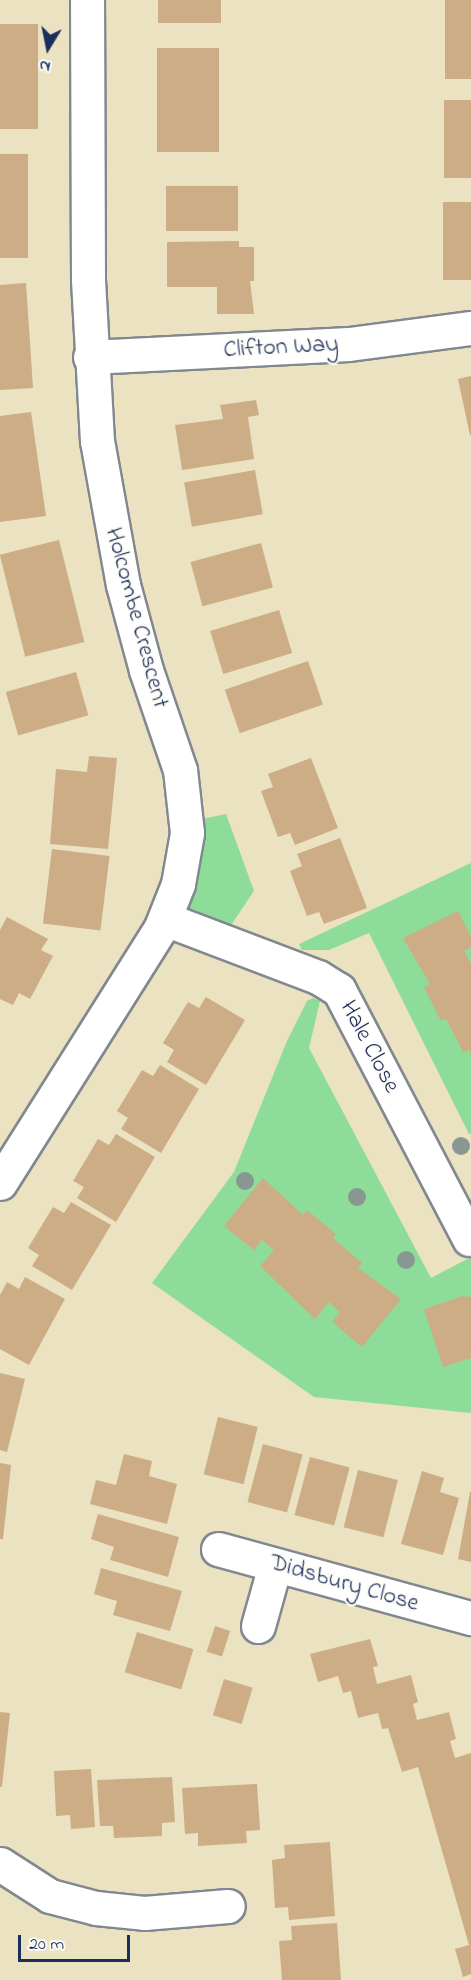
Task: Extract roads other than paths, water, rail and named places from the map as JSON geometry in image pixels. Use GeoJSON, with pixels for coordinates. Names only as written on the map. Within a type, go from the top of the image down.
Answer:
{"type":"FeatureCollection","features":[{"type":"Feature","properties":{"kind":"street","name":"Holcombe Crescent"},"geometry":{"type":"LineString","coordinates":[[0,1183],[165,919],[185,845],[186,795],[123,585],[99,452],[90,357],[87,0]]}},
{"type":"Feature","properties":{"kind":"street","name":"Clifton Way"},"geometry":{"type":"LineString","coordinates":[[90,357],[349,344],[471,328]]}},
{"type":"Feature","properties":{"kind":"street","name":"Hale Close"},"geometry":{"type":"LineString","coordinates":[[165,919],[312,975],[339,990],[460,1196],[469,1239]]}},
{"type":"Feature","properties":{"kind":"street","name":"Didsbury Close"},"geometry":{"type":"LineString","coordinates":[[218,1549],[471,1618]]}},
{"type":"Feature","properties":{"kind":"street"},"geometry":{"type":"LineString","coordinates":[[258,1626],[275,1565]]}},
{"type":"Feature","properties":{"kind":"street"},"geometry":{"type":"LineString","coordinates":[[0,1864],[50,1896],[96,1908],[144,1913],[228,1906]]}}]}
